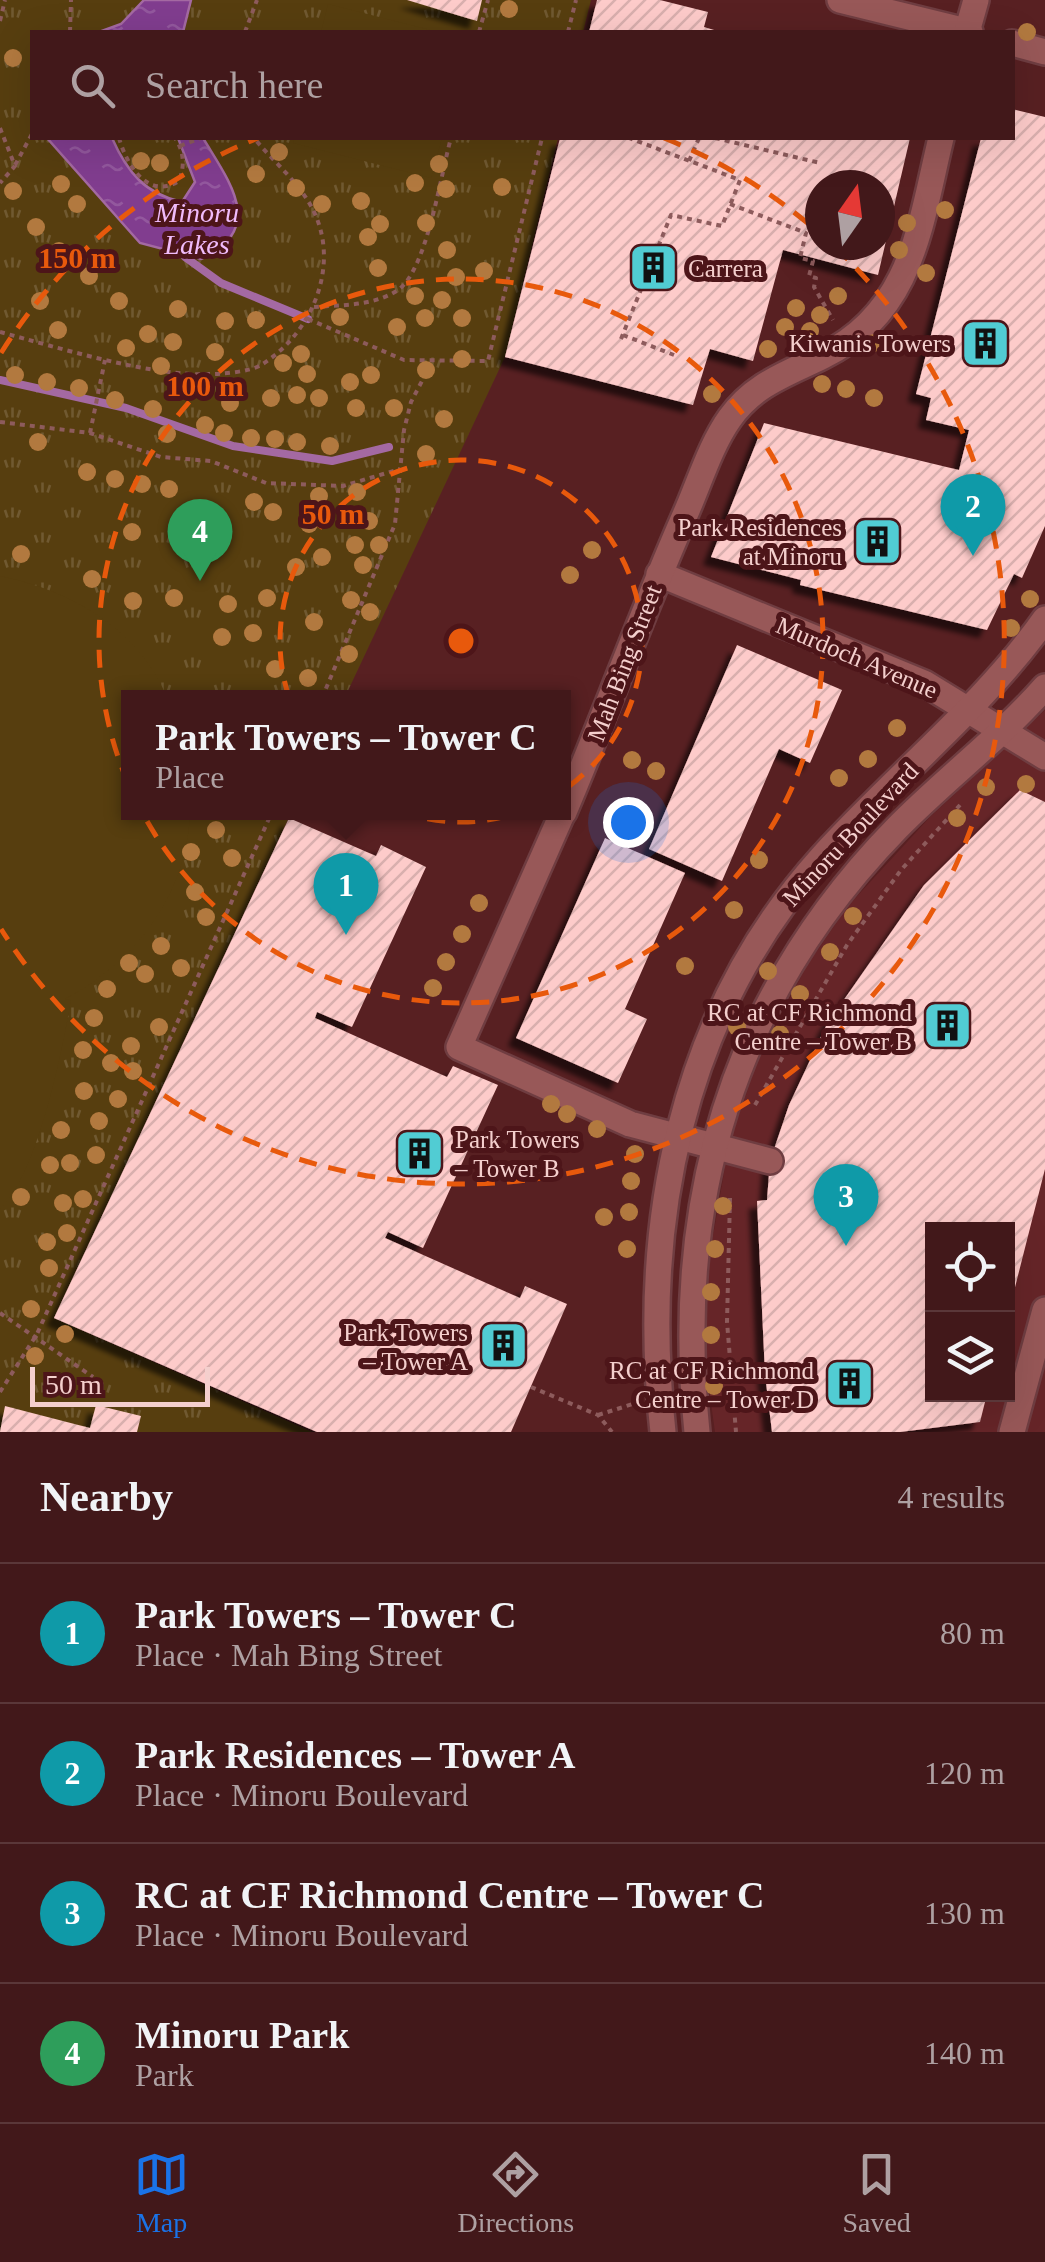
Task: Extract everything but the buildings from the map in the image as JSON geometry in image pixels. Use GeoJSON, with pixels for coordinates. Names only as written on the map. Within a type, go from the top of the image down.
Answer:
{"type":"FeatureCollection","features":[{"type":"Feature","properties":{"kind":"street"},"geometry":{"type":"LineString","coordinates":[[840,0],[960,30]]}},
{"type":"Feature","properties":{"kind":"street"},"geometry":{"type":"LineString","coordinates":[[968,30],[976,0]]}},
{"type":"Feature","properties":{"kind":"street"},"geometry":{"type":"LineString","coordinates":[[1015,45],[1045,52]]}},
{"type":"Feature","properties":{"kind":"street","name":"Mah Bing Street"},"geometry":{"type":"LineString","coordinates":[[571,794],[727,421],[751,391],[847,342],[892,299],[904,279],[940,140]]}},
{"type":"Feature","properties":{"kind":"street","name":"Murdoch Avenue"},"geometry":{"type":"LineString","coordinates":[[660,574],[924,683],[1045,758]]}},
{"type":"Feature","properties":{"kind":"street","name":"Minoru Boulevard"},"geometry":{"type":"LineString","coordinates":[[663,1432],[657,1376],[661,1214],[676,1136],[703,1056],[763,934],[821,858],[1018,658],[1045,619]]}},
{"type":"Feature","properties":{"kind":"street","name":"Minoru Boulevard"},"geometry":{"type":"LineString","coordinates":[[698,1432],[690,1310],[701,1195],[713,1145],[766,1012],[809,939],[898,828],[1003,732],[1045,687]]}},
{"type":"Feature","properties":{"kind":"street","name":"Mah Bing Street"},"geometry":{"type":"LineString","coordinates":[[559,820],[459,1048],[630,1124],[770,1161]]}},
{"type":"Feature","properties":{"kind":"street"},"geometry":{"type":"LineString","coordinates":[[1012,1432],[1045,1310]]}},
{"type":"Feature","properties":{"kind":"path"},"geometry":{"type":"LineString","coordinates":[[0,21],[5,0]]}},
{"type":"Feature","properties":{"kind":"path"},"geometry":{"type":"LineString","coordinates":[[70,30],[71,0]]}},
{"type":"Feature","properties":{"kind":"path"},"geometry":{"type":"LineString","coordinates":[[246,30],[257,0]]}},
{"type":"Feature","properties":{"kind":"path"},"geometry":{"type":"LineString","coordinates":[[480,30],[488,0]]}},
{"type":"Feature","properties":{"kind":"path"},"geometry":{"type":"LineString","coordinates":[[568,30],[576,0]]}},
{"type":"Feature","properties":{"kind":"path"},"geometry":{"type":"LineString","coordinates":[[0,128],[15,166]]}},
{"type":"Feature","properties":{"kind":"path"},"geometry":{"type":"LineString","coordinates":[[0,183],[15,166],[30,138]]}},
{"type":"Feature","properties":{"kind":"path"},"geometry":{"type":"LineString","coordinates":[[119,140],[141,177],[152,188],[162,189],[179,180],[183,158],[176,140]]}},
{"type":"Feature","properties":{"kind":"path"},"geometry":{"type":"LineString","coordinates":[[180,146],[196,140]]}},
{"type":"Feature","properties":{"kind":"path"},"geometry":{"type":"LineString","coordinates":[[0,332],[105,359],[206,375],[259,367],[308,318],[326,274],[323,243],[310,203],[256,140]]}},
{"type":"Feature","properties":{"kind":"path"},"geometry":{"type":"LineString","coordinates":[[312,307],[364,303],[399,290],[418,264],[450,140]]}},
{"type":"Feature","properties":{"kind":"path"},"geometry":{"type":"LineString","coordinates":[[308,318],[404,360],[488,360],[542,140]]}},
{"type":"Feature","properties":{"kind":"path"},"geometry":{"type":"LineString","coordinates":[[634,140],[740,180],[722,226],[671,215],[622,337],[674,355]]}},
{"type":"Feature","properties":{"kind":"path"},"geometry":{"type":"LineString","coordinates":[[689,160],[698,140]]}},
{"type":"Feature","properties":{"kind":"path"},"geometry":{"type":"LineString","coordinates":[[723,140],[820,164]]}},
{"type":"Feature","properties":{"kind":"path"},"geometry":{"type":"LineString","coordinates":[[730,204],[806,233],[800,258],[813,261],[809,276],[816,278],[814,287],[847,342]]}},
{"type":"Feature","properties":{"kind":"path"},"geometry":{"type":"LineString","coordinates":[[90,433],[105,359]]}},
{"type":"Feature","properties":{"kind":"path"},"geometry":{"type":"LineString","coordinates":[[325,690],[395,524],[411,402],[432,360]]}},
{"type":"Feature","properties":{"kind":"path"},"geometry":{"type":"LineString","coordinates":[[0,422],[90,433],[161,456],[211,461],[266,483],[343,486],[400,469]]}},
{"type":"Feature","properties":{"kind":"path"},"geometry":{"type":"LineString","coordinates":[[749,1114],[848,945],[902,870],[964,800],[970,786],[968,765]]}},
{"type":"Feature","properties":{"kind":"path"},"geometry":{"type":"LineString","coordinates":[[0,1392],[36,1334],[268,820]]}},
{"type":"Feature","properties":{"kind":"path"},"geometry":{"type":"LineString","coordinates":[[729,1194],[733,1209],[727,1322],[736,1432]]}},
{"type":"Feature","properties":{"kind":"path"},"geometry":{"type":"LineString","coordinates":[[0,1313],[36,1334],[93,1377]]}},
{"type":"Feature","properties":{"kind":"path"},"geometry":{"type":"LineString","coordinates":[[530,1387],[598,1416],[612,1432]]}},
{"type":"Feature","properties":{"kind":"path"},"geometry":{"type":"LineString","coordinates":[[598,1416],[638,1402]]}},
{"type":"Feature","properties":{"kind":"shaded area"},"geometry":{"type":"Polygon","coordinates":[[[1045,710],[1045,1432],[715,1432],[705,1360],[705,1282],[729,1144],[757,1062],[807,965],[848,906],[931,816],[1045,710]]]}},
{"type":"Feature","properties":{"kind":"green space"},"geometry":{"type":"Polygon","coordinates":[[[0,0],[591,0],[584,30],[30,30],[30,140],[558,140],[505,357],[348,690],[121,690],[121,820],[288,820],[54,1318],[312,1432],[0,1432],[0,0]]]}},
{"type":"Feature","properties":{"kind":"green space"},"geometry":{"type":"Polygon","coordinates":[[[328,4],[430,30],[322,30],[328,4]]]}},
{"type":"Feature","properties":{"kind":"green space"},"geometry":{"type":"Polygon","coordinates":[[[294,140],[441,140],[431,178],[293,143],[294,140]]]}},
{"type":"Feature","properties":{"kind":"green space"},"geometry":{"type":"Polygon","coordinates":[[[0,576],[52,591],[76,603],[99,616],[139,651],[164,690],[121,690],[121,820],[189,820],[179,871],[153,923],[114,966],[65,999],[71,1000],[37,1141],[14,1192],[0,1209],[0,576]]]}},
{"type":"Feature","properties":{"kind":"water"},"geometry":{"type":"Polygon","coordinates":[[[144,0],[191,0],[184,30],[104,30],[121,24],[144,0]]]}},
{"type":"Feature","properties":{"kind":"water","name":"Minoru Lakes"},"geometry":{"type":"Polygon","coordinates":[[[49,140],[113,140],[139,180],[182,202],[195,182],[179,140],[204,140],[237,203],[238,219],[233,233],[221,247],[201,259],[140,243],[49,140]]]}},
{"type":"Feature","properties":{"kind":"waterway"},"geometry":{"type":"LineString","coordinates":[[185,257],[221,283],[308,319]]}},
{"type":"Feature","properties":{"kind":"waterway"},"geometry":{"type":"LineString","coordinates":[[0,380],[126,408],[233,446],[332,461],[389,447]]}},
{"type":"Feature","properties":{"kind":"place","name":"Carrera"},"geometry":{"type":"Point","coordinates":[653,268]}},
{"type":"Feature","properties":{"kind":"place","name":"Kiwanis Towers"},"geometry":{"type":"Point","coordinates":[986,343]}},
{"type":"Feature","properties":{"kind":"place","name":"Park Residences at Minoru"},"geometry":{"type":"Point","coordinates":[877,541]}},
{"type":"Feature","properties":{"kind":"place","name":"Park Residences – Tower A"},"geometry":{"type":"Point","coordinates":[973,556]}},
{"type":"Feature","properties":{"kind":"place","name":"Minoru Park"},"geometry":{"type":"Point","coordinates":[200,581]}},
{"type":"Feature","properties":{"kind":"place","name":"Park Towers – Tower C"},"geometry":{"type":"Point","coordinates":[346,935]}},
{"type":"Feature","properties":{"kind":"place","name":"RC at CF Richmond Centre – Tower B"},"geometry":{"type":"Point","coordinates":[947,1026]}},
{"type":"Feature","properties":{"kind":"place","name":"Park Towers – Tower B"},"geometry":{"type":"Point","coordinates":[420,1153]}},
{"type":"Feature","properties":{"kind":"place","name":"RC at CF Richmond Centre – Tower C"},"geometry":{"type":"Point","coordinates":[846,1246]}},
{"type":"Feature","properties":{"kind":"place","name":"Park Towers – Tower A"},"geometry":{"type":"Point","coordinates":[503,1346]}},
{"type":"Feature","properties":{"kind":"place","name":"RC at CF Richmond Centre – Tower D"},"geometry":{"type":"Point","coordinates":[849,1384]}}]}
